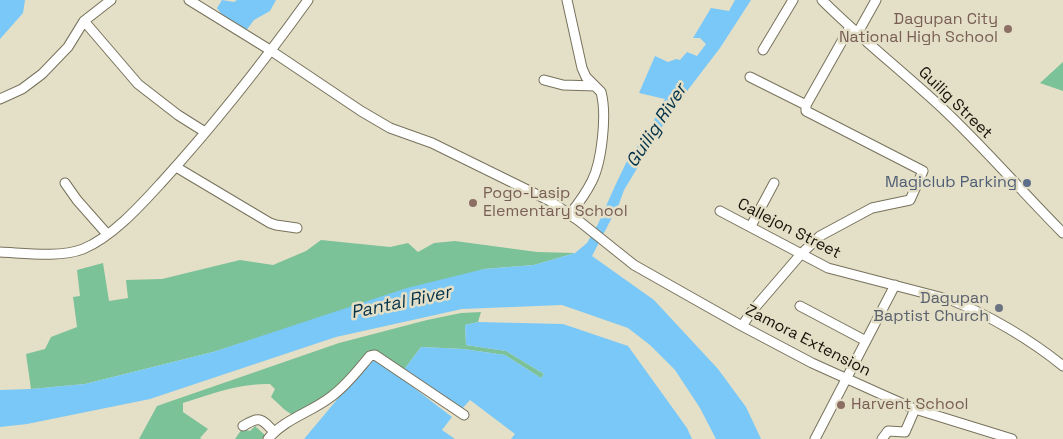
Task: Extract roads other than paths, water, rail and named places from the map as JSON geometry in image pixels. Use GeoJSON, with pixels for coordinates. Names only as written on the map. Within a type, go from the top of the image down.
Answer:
{"type":"FeatureCollection","features":[{"type":"Feature","properties":{"kind":"street"},"geometry":{"type":"LineString","coordinates":[[0,99],[22,89],[42,74],[68,47],[84,21],[111,0]]}},
{"type":"Feature","properties":{"kind":"street","name":"Zamora Extension"},"geometry":{"type":"LineString","coordinates":[[190,0],[390,128],[439,146],[550,201],[570,214],[634,265],[742,326],[812,363],[883,395],[915,408],[1012,439]]}},
{"type":"Feature","properties":{"kind":"street"},"geometry":{"type":"LineString","coordinates":[[0,252],[74,252],[93,244],[107,234],[139,207],[176,167],[206,132],[308,0]]}},
{"type":"Feature","properties":{"kind":"street"},"geometry":{"type":"LineString","coordinates":[[567,0],[582,68],[586,77],[601,92],[604,118],[598,162],[593,180],[570,214]]}},
{"type":"Feature","properties":{"kind":"street"},"geometry":{"type":"LineString","coordinates":[[763,50],[793,0]]}},
{"type":"Feature","properties":{"kind":"street","name":"Guilig Street"},"geometry":{"type":"LineString","coordinates":[[822,0],[963,128],[1063,233]]}},
{"type":"Feature","properties":{"kind":"street"},"geometry":{"type":"LineString","coordinates":[[742,326],[752,311],[801,254],[820,236],[842,222],[872,208],[910,200],[923,171],[808,114],[804,109],[876,0]]}},
{"type":"Feature","properties":{"kind":"street"},"geometry":{"type":"LineString","coordinates":[[84,21],[138,84],[170,110],[206,132]]}},
{"type":"Feature","properties":{"kind":"street"},"geometry":{"type":"LineString","coordinates":[[750,78],[806,105]]}},
{"type":"Feature","properties":{"kind":"street"},"geometry":{"type":"LineString","coordinates":[[544,80],[563,85],[595,86]]}},
{"type":"Feature","properties":{"kind":"street"},"geometry":{"type":"LineString","coordinates":[[176,167],[270,223],[297,228]]}},
{"type":"Feature","properties":{"kind":"street"},"geometry":{"type":"LineString","coordinates":[[65,182],[77,200],[107,234]]}},
{"type":"Feature","properties":{"kind":"street"},"geometry":{"type":"LineString","coordinates":[[751,226],[774,183]]}},
{"type":"Feature","properties":{"kind":"street","name":"Callejon Street"},"geometry":{"type":"LineString","coordinates":[[720,211],[828,268],[950,300],[981,313],[1049,355],[1063,366]]}},
{"type":"Feature","properties":{"kind":"street"},"geometry":{"type":"LineString","coordinates":[[815,439],[895,285]]}},
{"type":"Feature","properties":{"kind":"street"},"geometry":{"type":"LineString","coordinates":[[800,306],[866,341]]}},
{"type":"Feature","properties":{"kind":"street"},"geometry":{"type":"LineString","coordinates":[[243,426],[253,420],[262,420],[271,435],[332,397],[370,356],[375,355],[464,415]]}},
{"type":"Feature","properties":{"kind":"street"},"geometry":{"type":"LineString","coordinates":[[882,439],[888,431],[903,436],[915,408]]}},
{"type":"Feature","properties":{"kind":"water"},"geometry":{"type":"Polygon","coordinates":[[[0,0],[25,0],[23,13],[0,39],[0,0]]]}},
{"type":"Feature","properties":{"kind":"water"},"geometry":{"type":"Polygon","coordinates":[[[222,0],[234,2],[237,0],[276,0],[270,11],[254,20],[245,32],[225,19],[217,8],[222,0]]]}},
{"type":"Feature","properties":{"kind":"water"},"geometry":{"type":"Polygon","coordinates":[[[735,0],[751,0],[720,48],[671,112],[624,190],[619,204],[592,256],[654,300],[718,369],[746,407],[761,439],[716,439],[700,408],[675,370],[650,345],[628,328],[562,305],[462,309],[336,337],[150,399],[27,424],[0,427],[0,390],[85,384],[213,352],[407,288],[484,269],[534,265],[575,253],[587,243],[598,224],[627,161],[650,128],[665,99],[639,93],[655,56],[668,62],[676,59],[680,60],[687,52],[697,56],[706,44],[700,38],[693,38],[711,8],[729,11],[735,0]]]}},
{"type":"Feature","properties":{"kind":"water"},"geometry":{"type":"Polygon","coordinates":[[[478,322],[563,324],[628,346],[687,428],[692,439],[511,439],[515,434],[470,400],[460,411],[403,371],[421,347],[463,349],[505,355],[541,378],[544,374],[506,351],[466,345],[465,325],[478,322]]]}},
{"type":"Feature","properties":{"kind":"water"},"geometry":{"type":"Polygon","coordinates":[[[371,359],[379,361],[452,417],[442,430],[455,439],[304,439],[371,359]]]}},
{"type":"Feature","properties":{"kind":"place","name":"Dagupan City National High School"},"geometry":{"type":"Point","coordinates":[1008,29]}},
{"type":"Feature","properties":{"kind":"place","name":"Magiclub Parking"},"geometry":{"type":"Point","coordinates":[1027,183]}},
{"type":"Feature","properties":{"kind":"place","name":"Pogo-Lasip Elementary School"},"geometry":{"type":"Point","coordinates":[473,203]}},
{"type":"Feature","properties":{"kind":"place","name":"Dagupan Baptist Church"},"geometry":{"type":"Point","coordinates":[999,308]}},
{"type":"Feature","properties":{"kind":"place","name":"Harvent School"},"geometry":{"type":"Point","coordinates":[841,405]}},
{"type":"Feature","properties":{"kind":"water label","name":"Guilig River"},"geometry":{"type":"Point","coordinates":[657,126]}},
{"type":"Feature","properties":{"kind":"water label","name":"Pantal River"},"geometry":{"type":"Point","coordinates":[401,303]}}]}
